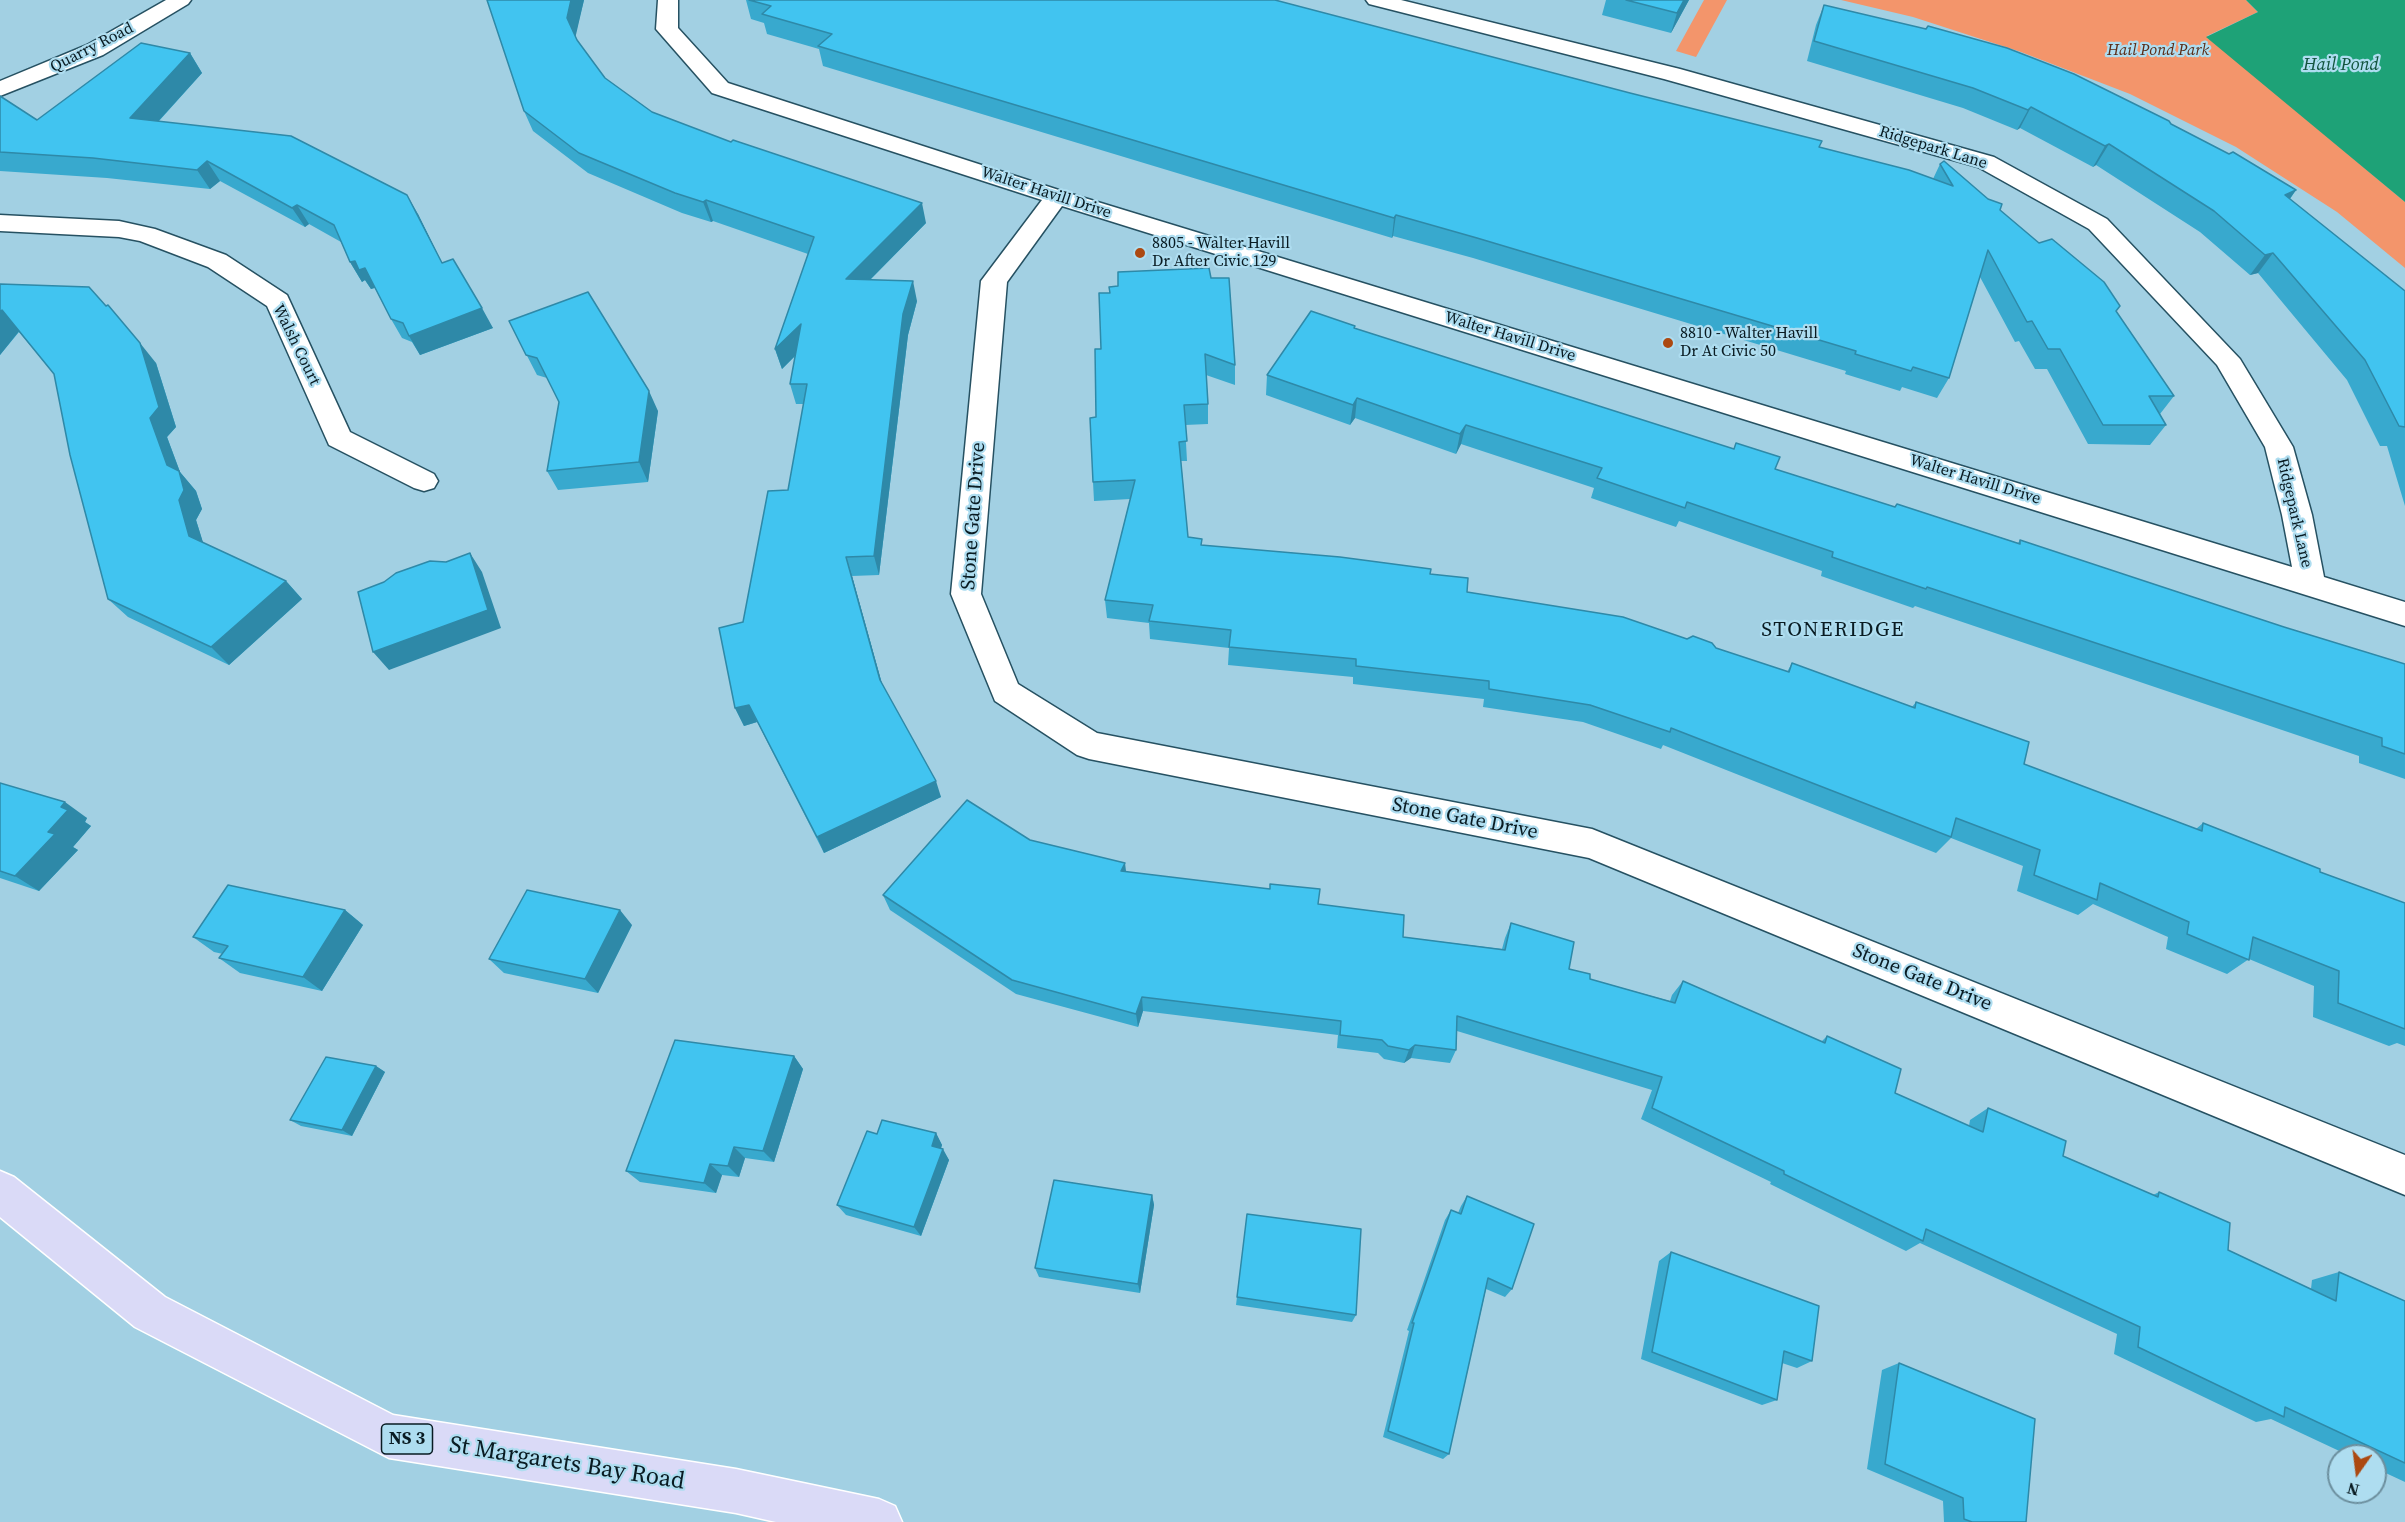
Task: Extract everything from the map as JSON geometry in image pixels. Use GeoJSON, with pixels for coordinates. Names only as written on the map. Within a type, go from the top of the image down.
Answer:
{"type":"FeatureCollection","features":[{"type":"Feature","properties":{"kind":"main road","name":"St Margarets Bay Road"},"geometry":{"type":"LineString","coordinates":[[0,1191],[150,1312],[389,1436],[736,1491],[879,1522]]}},
{"type":"Feature","properties":{"kind":"street","name":"Quarry Road"},"geometry":{"type":"LineString","coordinates":[[0,88],[94,50],[181,0]]}},
{"type":"Feature","properties":{"kind":"street","name":"Walter Havill Drive"},"geometry":{"type":"LineString","coordinates":[[668,0],[667,28],[720,88],[1057,197],[2405,614]]}},
{"type":"Feature","properties":{"kind":"street","name":"Ridgepark Lane"},"geometry":{"type":"LineString","coordinates":[[1376,0],[1672,75],[1986,162],[2098,224],[2227,359],[2279,447],[2297,515],[2310,584]]}},
{"type":"Feature","properties":{"kind":"street","name":"Stone Gate Drive"},"geometry":{"type":"LineString","coordinates":[[1057,197],[994,281],[966,594],[1006,692],[1089,745],[1592,844],[2405,1175]]}},
{"type":"Feature","properties":{"kind":"street","name":"Walsh Court"},"geometry":{"type":"LineString","coordinates":[[0,223],[137,232],[217,261],[278,302],[339,438],[424,481]]}},
{"type":"Feature","properties":{"kind":"green space"},"geometry":{"type":"Polygon","coordinates":[[[1704,0],[1727,0],[1696,57],[1676,51],[1704,0]]]}},
{"type":"Feature","properties":{"kind":"green space","name":"Hail Pond Park"},"geometry":{"type":"Polygon","coordinates":[[[1841,0],[2246,0],[2258,12],[2207,36],[2405,202],[2405,268],[2337,212],[2236,147],[2130,94],[2021,52],[1913,17],[1841,0]]]}},
{"type":"Feature","properties":{"kind":"water","name":"Hail Pond"},"geometry":{"type":"Polygon","coordinates":[[[2246,0],[2405,0],[2405,202],[2206,37],[2258,12],[2246,0]]]}},
{"type":"Feature","properties":{"kind":"building"},"geometry":{"type":"Polygon","coordinates":[[[487,0],[571,0],[567,18],[577,40],[605,78],[652,112],[731,142],[733,140],[922,203],[846,279],[913,281],[903,314],[874,556],[846,557],[880,680],[936,781],[817,837],[749,705],[735,708],[719,628],[743,622],[768,491],[788,490],[807,384],[790,384],[801,324],[775,349],[814,237],[706,200],[703,202],[675,193],[579,153],[524,111],[487,0]]]}},
{"type":"Feature","properties":{"kind":"building"},"geometry":{"type":"Polygon","coordinates":[[[749,0],[1275,0],[1822,141],[1819,147],[1909,170],[1953,186],[1940,164],[1944,161],[1988,199],[2002,204],[2000,210],[2039,243],[2052,239],[2104,282],[2120,306],[2116,311],[2174,396],[2149,396],[2166,425],[2103,425],[2060,349],[2048,349],[2032,321],[2027,322],[1988,250],[1949,378],[1913,367],[1911,371],[1855,354],[1856,351],[1477,238],[1396,215],[1394,218],[818,46],[832,34],[762,14],[771,6],[749,0]]]}},
{"type":"Feature","properties":{"kind":"building"},"geometry":{"type":"Polygon","coordinates":[[[1626,0],[1684,0],[1677,13],[1626,0]]]}},
{"type":"Feature","properties":{"kind":"building"},"geometry":{"type":"Polygon","coordinates":[[[1824,5],[1926,29],[1928,26],[2007,48],[2074,74],[2169,121],[2229,154],[2233,152],[2296,190],[2285,195],[2405,291],[2405,427],[2399,426],[2365,360],[2273,253],[2265,255],[2214,211],[2109,144],[2105,146],[2031,107],[2028,110],[1973,88],[1814,41],[1824,5]]]}},
{"type":"Feature","properties":{"kind":"building"},"geometry":{"type":"Polygon","coordinates":[[[141,43],[190,53],[130,118],[291,136],[407,195],[442,263],[453,259],[482,308],[409,336],[403,323],[391,319],[365,268],[359,270],[355,261],[350,262],[334,225],[297,205],[292,208],[207,161],[197,170],[93,158],[0,152],[0,96],[37,120],[141,43]]]}},
{"type":"Feature","properties":{"kind":"building"},"geometry":{"type":"Polygon","coordinates":[[[1209,268],[1211,278],[1229,278],[1235,365],[1205,354],[1208,404],[1184,405],[1187,441],[1179,442],[1188,537],[1202,539],[1201,545],[1340,557],[1431,569],[1430,574],[1468,578],[1467,592],[1623,617],[1687,639],[1693,636],[1712,643],[1716,648],[1789,672],[1792,663],[1915,708],[1916,702],[2029,742],[2024,764],[2202,831],[2203,823],[2320,869],[2320,872],[2405,903],[2405,1029],[2338,1003],[2339,971],[2253,937],[2249,960],[2187,934],[2189,922],[2100,883],[2097,900],[2034,875],[2040,850],[1956,818],[1951,837],[1671,728],[1670,732],[1590,705],[1489,689],[1489,681],[1356,666],[1356,659],[1229,647],[1231,630],[1149,621],[1153,605],[1105,600],[1135,480],[1093,482],[1090,418],[1096,417],[1095,349],[1101,349],[1099,293],[1110,293],[1109,287],[1118,286],[1118,272],[1209,268]]]}},
{"type":"Feature","properties":{"kind":"building"},"geometry":{"type":"Polygon","coordinates":[[[0,284],[89,287],[106,306],[108,305],[140,343],[159,407],[150,418],[167,465],[179,471],[184,490],[179,500],[189,536],[286,581],[211,647],[108,599],[70,455],[54,374],[2,310],[0,312],[0,284]]]}},
{"type":"Feature","properties":{"kind":"building"},"geometry":{"type":"Polygon","coordinates":[[[588,292],[649,391],[639,462],[547,471],[559,402],[537,358],[526,355],[509,321],[588,292]]]}},
{"type":"Feature","properties":{"kind":"building"},"geometry":{"type":"Polygon","coordinates":[[[1311,311],[1355,326],[1354,328],[1734,449],[1736,443],[1780,457],[1775,469],[1895,507],[1897,504],[2020,544],[2020,540],[2284,627],[2405,664],[2405,754],[2382,746],[2382,738],[1927,587],[1926,589],[1832,557],[1833,552],[1687,502],[1685,508],[1597,478],[1602,468],[1466,425],[1460,434],[1357,398],[1353,405],[1267,375],[1311,311]]]}},
{"type":"Feature","properties":{"kind":"building"},"geometry":{"type":"Polygon","coordinates":[[[470,553],[488,610],[373,652],[358,592],[384,582],[396,573],[430,561],[446,562],[470,553]]]}},
{"type":"Feature","properties":{"kind":"building"},"geometry":{"type":"Polygon","coordinates":[[[0,783],[65,802],[61,807],[68,810],[48,832],[55,834],[15,876],[0,871],[0,783]]]}},
{"type":"Feature","properties":{"kind":"building"},"geometry":{"type":"Polygon","coordinates":[[[967,800],[1030,840],[1125,863],[1121,871],[1270,889],[1270,884],[1320,889],[1318,904],[1404,915],[1403,937],[1505,950],[1511,923],[1574,942],[1569,969],[1590,974],[1590,979],[1675,1003],[1683,981],[1825,1043],[1827,1036],[1901,1069],[1895,1093],[1983,1132],[1988,1108],[2066,1141],[2063,1156],[2158,1197],[2159,1192],[2230,1223],[2228,1250],[2336,1301],[2339,1272],[2405,1301],[2405,1463],[2387,1455],[2387,1444],[2364,1444],[2285,1407],[2284,1417],[2138,1347],[2140,1327],[1926,1229],[1923,1241],[1652,1108],[1662,1077],[1457,1016],[1456,1050],[1415,1045],[1409,1050],[1388,1046],[1382,1040],[1340,1035],[1341,1021],[1142,997],[1136,1014],[1012,980],[883,895],[967,800]]]}},
{"type":"Feature","properties":{"kind":"building"},"geometry":{"type":"Polygon","coordinates":[[[228,885],[345,910],[303,977],[219,958],[228,946],[193,937],[228,885]]]}},
{"type":"Feature","properties":{"kind":"building"},"geometry":{"type":"Polygon","coordinates":[[[527,890],[620,910],[585,979],[489,959],[527,890]]]}},
{"type":"Feature","properties":{"kind":"building"},"geometry":{"type":"Polygon","coordinates":[[[675,1040],[794,1056],[763,1151],[734,1147],[728,1166],[710,1164],[704,1183],[626,1171],[675,1040]]]}},
{"type":"Feature","properties":{"kind":"building"},"geometry":{"type":"Polygon","coordinates":[[[326,1057],[376,1066],[342,1130],[290,1120],[326,1057]]]}},
{"type":"Feature","properties":{"kind":"building"},"geometry":{"type":"Polygon","coordinates":[[[882,1120],[936,1133],[932,1146],[943,1149],[914,1227],[837,1205],[867,1131],[877,1134],[882,1120]]]}},
{"type":"Feature","properties":{"kind":"building"},"geometry":{"type":"Polygon","coordinates":[[[1054,1180],[1152,1195],[1138,1284],[1035,1268],[1054,1180]]]}},
{"type":"Feature","properties":{"kind":"building"},"geometry":{"type":"Polygon","coordinates":[[[1467,1196],[1534,1224],[1512,1289],[1488,1278],[1449,1454],[1388,1431],[1414,1323],[1412,1323],[1451,1210],[1461,1214],[1467,1196]]]}},
{"type":"Feature","properties":{"kind":"building"},"geometry":{"type":"Polygon","coordinates":[[[1247,1214],[1361,1229],[1356,1315],[1237,1297],[1247,1214]]]}},
{"type":"Feature","properties":{"kind":"building"},"geometry":{"type":"Polygon","coordinates":[[[1671,1252],[1819,1306],[1812,1361],[1784,1351],[1777,1400],[1652,1352],[1671,1252]]]}},
{"type":"Feature","properties":{"kind":"building"},"geometry":{"type":"Polygon","coordinates":[[[1899,1363],[2035,1419],[2026,1522],[1972,1522],[1964,1519],[1963,1498],[1885,1464],[1899,1363]]]}},
{"type":"Feature","properties":{"kind":"place","name":"8805 - Walter Havill Dr After Civic 129"},"geometry":{"type":"Point","coordinates":[1140,253]}},
{"type":"Feature","properties":{"kind":"place","name":"8810 - Walter Havill Dr At Civic 50"},"geometry":{"type":"Point","coordinates":[1668,343]}},
{"type":"Feature","properties":{"kind":"district","name":"STONERIDGE"},"geometry":{"type":"Point","coordinates":[1833,631]}}]}
